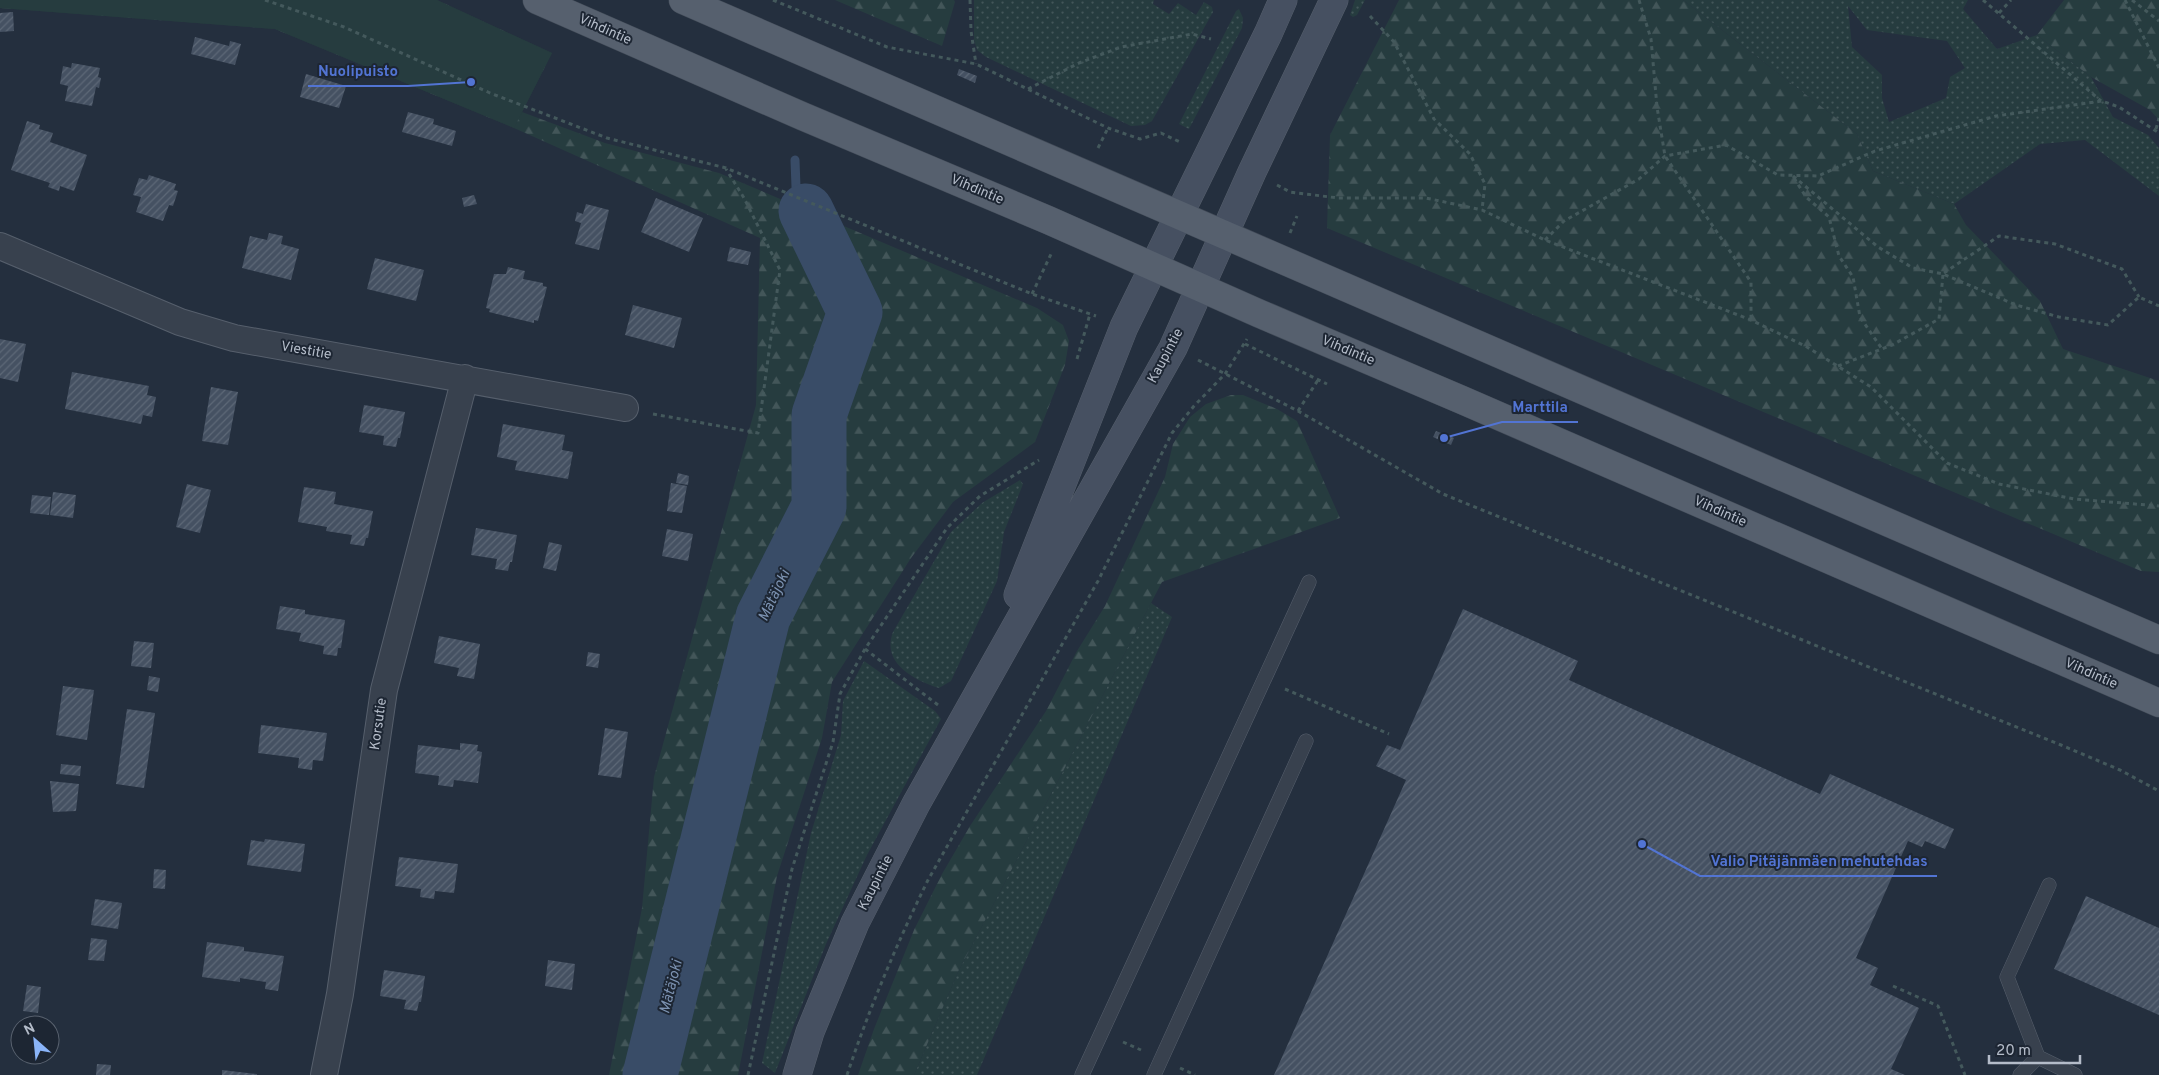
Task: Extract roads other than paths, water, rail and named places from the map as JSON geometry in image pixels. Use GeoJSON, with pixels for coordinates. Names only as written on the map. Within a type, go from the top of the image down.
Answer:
{"type":"FeatureCollection","features":[{"type":"Feature","properties":{"kind":"main road","name":"Vihdintie"},"geometry":{"type":"LineString","coordinates":[[537,0],[2159,703]]}},
{"type":"Feature","properties":{"kind":"main road"},"geometry":{"type":"LineString","coordinates":[[683,0],[2159,640]]}},
{"type":"Feature","properties":{"kind":"main road","name":"Kaupintie"},"geometry":{"type":"LineString","coordinates":[[797,1075],[810,1032],[855,923],[916,804],[976,701],[1173,348],[1199,287],[1334,0]]}},
{"type":"Feature","properties":{"kind":"main road","name":"Kaupintie"},"geometry":{"type":"LineString","coordinates":[[976,701],[1124,327],[1268,34],[1281,1]]}},
{"type":"Feature","properties":{"kind":"street","name":"Viestitie"},"geometry":{"type":"LineString","coordinates":[[0,246],[180,322],[234,338],[625,408]]}},
{"type":"Feature","properties":{"kind":"street","name":"Korsutie"},"geometry":{"type":"LineString","coordinates":[[324,1075],[340,994],[384,690],[465,378]]}},
{"type":"Feature","properties":{"kind":"lane"},"geometry":{"type":"LineString","coordinates":[[1082,1075],[1309,582]]}},
{"type":"Feature","properties":{"kind":"lane"},"geometry":{"type":"LineString","coordinates":[[1154,1075],[1306,741]]}},
{"type":"Feature","properties":{"kind":"lane"},"geometry":{"type":"LineString","coordinates":[[2050,885],[2006,977],[2038,1057],[2075,1075]]}},
{"type":"Feature","properties":{"kind":"lane"},"geometry":{"type":"LineString","coordinates":[[2020,1075],[2038,1057]]}},
{"type":"Feature","properties":{"kind":"waterway","name":"Mätäjoki"},"geometry":{"type":"LineString","coordinates":[[795,160],[796,187],[806,211]]}},
{"type":"Feature","properties":{"kind":"waterway","name":"Mätäjoki"},"geometry":{"type":"LineString","coordinates":[[650,1075],[763,617],[819,507],[819,415],[855,312],[806,211]]}},
{"type":"Feature","properties":{"kind":"place","name":"Nuolipuisto"},"geometry":{"type":"Point","coordinates":[471,82]}},
{"type":"Feature","properties":{"kind":"place","name":"Marttila"},"geometry":{"type":"Point","coordinates":[1444,438]}},
{"type":"Feature","properties":{"kind":"place","name":"Valio Pitäjänmäen mehutehdas"},"geometry":{"type":"Point","coordinates":[1642,844]}}]}
